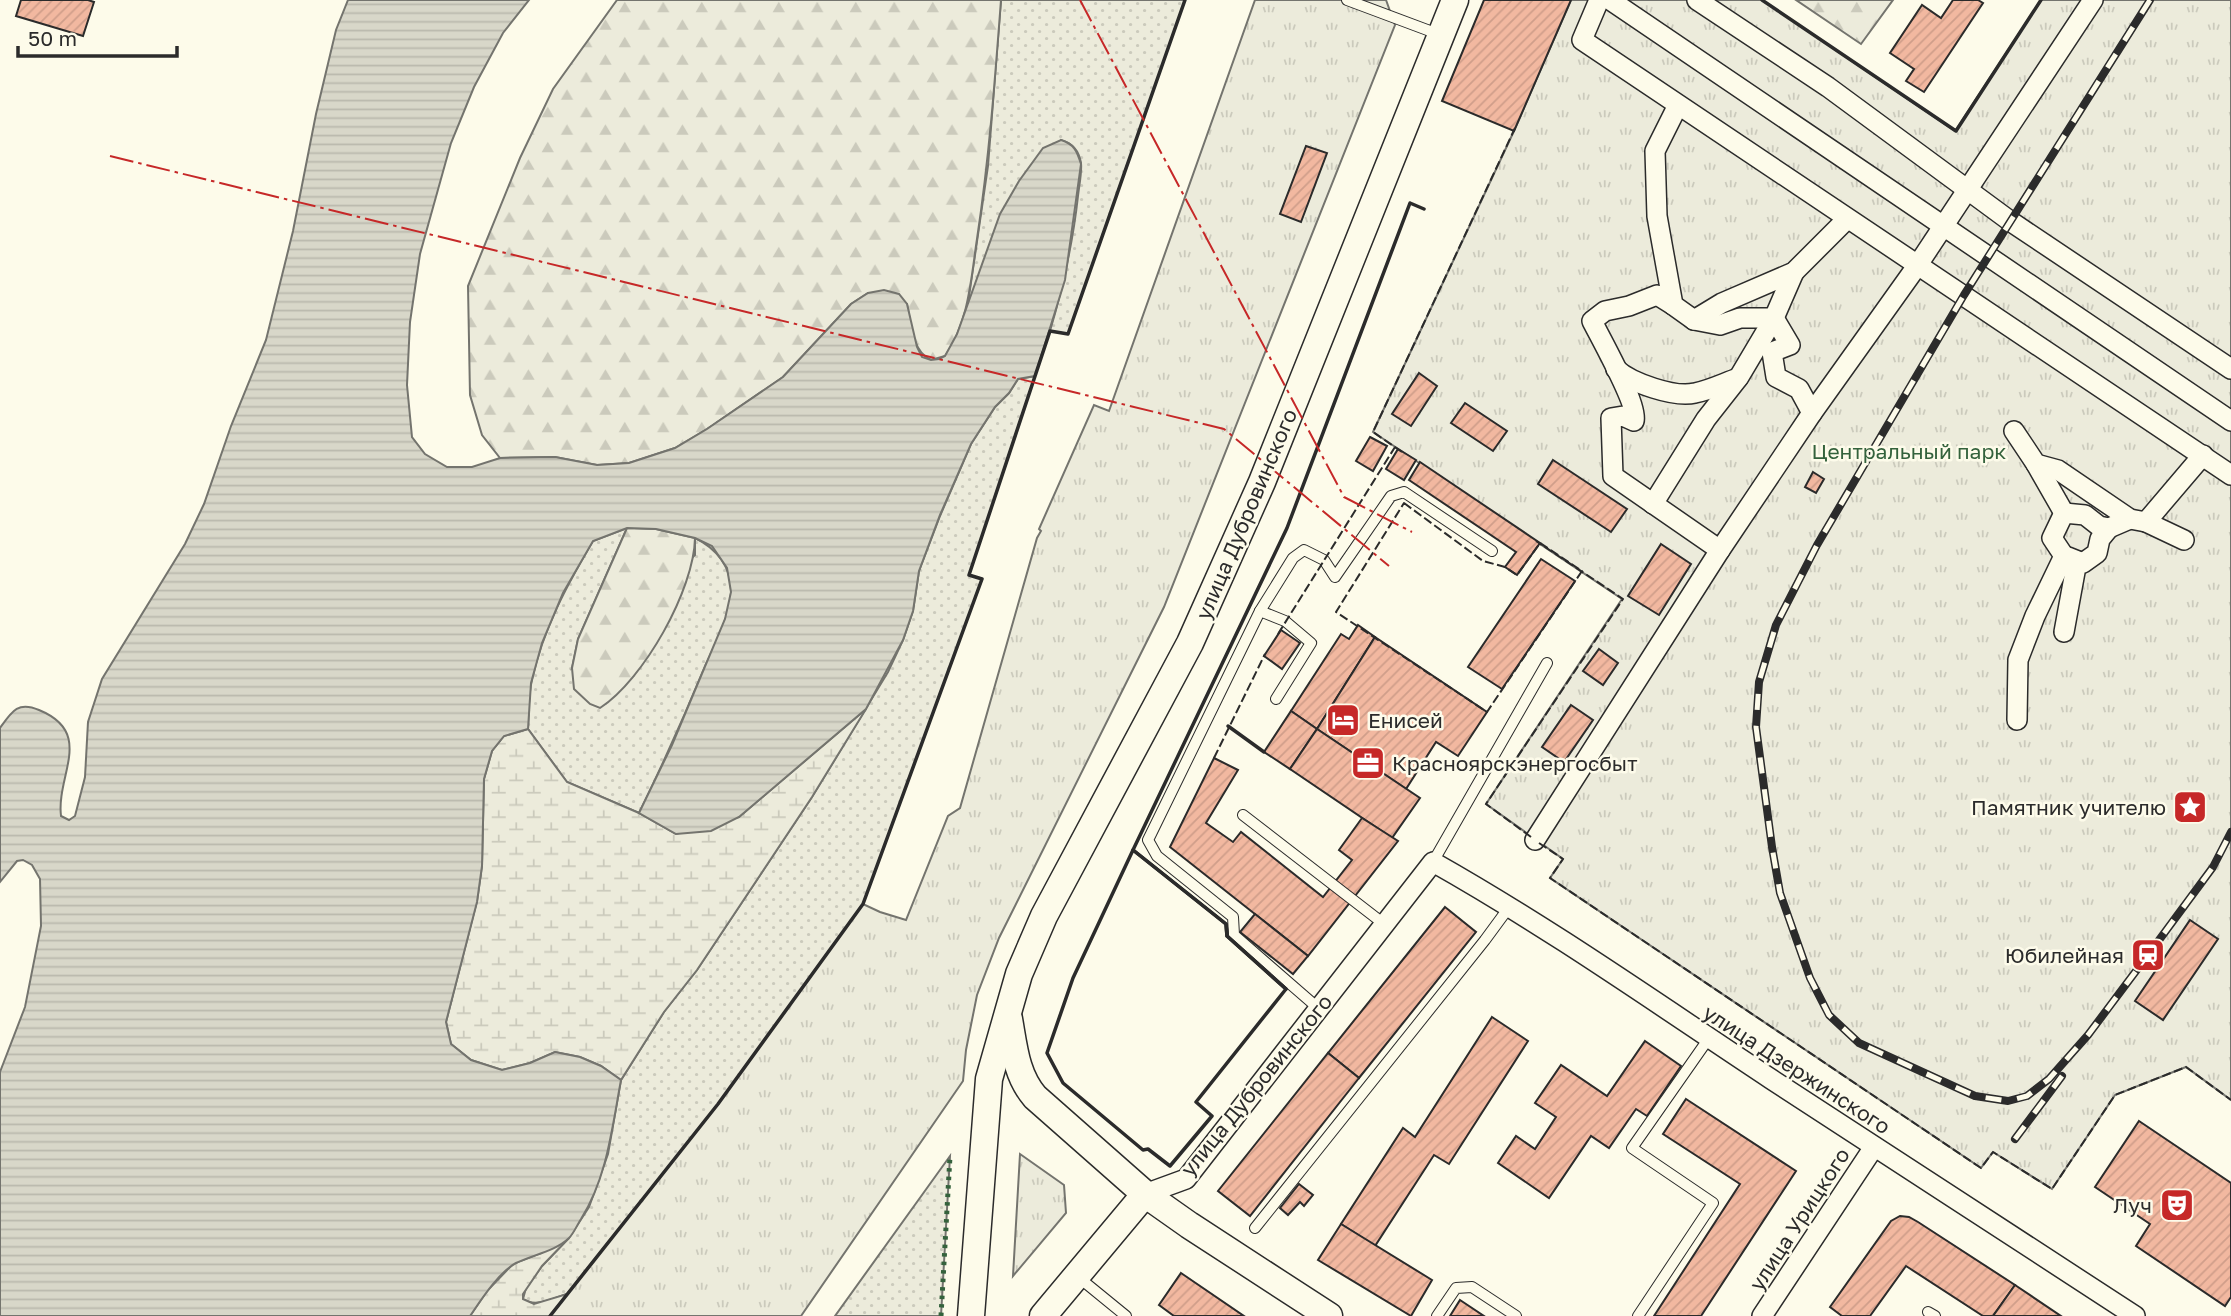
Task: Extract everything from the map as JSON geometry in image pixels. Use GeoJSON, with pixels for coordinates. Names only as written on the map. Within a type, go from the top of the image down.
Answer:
{"type":"FeatureCollection","features":[{"type":"Feature","properties":{"kind":"main road","name":"улица Дубровинского"},"geometry":{"type":"LineString","coordinates":[[971,1316],[989,1079],[1019,974],[1044,916],[1190,643],[1256,494],[1455,0]]}},
{"type":"Feature","properties":{"kind":"main road","name":"улица Дубровинского"},"geometry":{"type":"LineString","coordinates":[[1008,1013],[1020,1073],[1026,1087],[1145,1194]]}},
{"type":"Feature","properties":{"kind":"main road"},"geometry":{"type":"LineString","coordinates":[[1043,1316],[1145,1194],[1329,1316]]}},
{"type":"Feature","properties":{"kind":"street"},"geometry":{"type":"LineString","coordinates":[[1598,0],[1581,40],[2231,475]]}},
{"type":"Feature","properties":{"kind":"street"},"geometry":{"type":"LineString","coordinates":[[1610,0],[2231,421]]}},
{"type":"Feature","properties":{"kind":"street"},"geometry":{"type":"LineString","coordinates":[[1697,0],[1828,87],[1967,190],[2231,369]]}},
{"type":"Feature","properties":{"kind":"street"},"geometry":{"type":"LineString","coordinates":[[1535,840],[1720,550],[1812,413],[1917,266],[2093,0]]}},
{"type":"Feature","properties":{"kind":"street"},"geometry":{"type":"LineString","coordinates":[[1673,305],[1657,216],[1655,150],[1678,104]]}},
{"type":"Feature","properties":{"kind":"street"},"geometry":{"type":"LineString","coordinates":[[1653,504],[1706,419],[1739,377],[1774,318],[1794,272],[1847,219]]}},
{"type":"Feature","properties":{"kind":"street"},"geometry":{"type":"LineString","coordinates":[[1694,320],[1722,303],[1794,272]]}},
{"type":"Feature","properties":{"kind":"street"},"geometry":{"type":"LineString","coordinates":[[1720,550],[1613,476],[1611,418],[1623,416],[1634,421],[1636,415],[1592,321],[1605,311],[1629,306],[1657,295],[1694,320],[1720,325],[1740,318],[1774,318]]}},
{"type":"Feature","properties":{"kind":"street"},"geometry":{"type":"LineString","coordinates":[[1774,318],[1790,345],[1772,352],[1776,377],[1799,389],[1812,413]]}},
{"type":"Feature","properties":{"kind":"street"},"geometry":{"type":"LineString","coordinates":[[1616,369],[1623,376],[1659,390],[1692,394],[1739,377]]}},
{"type":"Feature","properties":{"kind":"street"},"geometry":{"type":"LineString","coordinates":[[2014,431],[2064,513]]}},
{"type":"Feature","properties":{"kind":"street"},"geometry":{"type":"LineString","coordinates":[[2064,513],[2085,515],[2099,526],[2109,528],[2138,520],[2203,455]]}},
{"type":"Feature","properties":{"kind":"street"},"geometry":{"type":"LineString","coordinates":[[2036,464],[2058,470],[2138,520],[2184,540]]}},
{"type":"Feature","properties":{"kind":"street"},"geometry":{"type":"LineString","coordinates":[[2064,513],[2052,538],[2071,558],[2083,563],[2097,553],[2100,539],[2109,528]]}},
{"type":"Feature","properties":{"kind":"street"},"geometry":{"type":"LineString","coordinates":[[2017,720],[2018,660],[2040,609],[2071,558]]}},
{"type":"Feature","properties":{"kind":"street"},"geometry":{"type":"LineString","coordinates":[[2040,609],[2066,622],[2071,558]]}},
{"type":"Feature","properties":{"kind":"street","name":"улица Дубровинского"},"geometry":{"type":"LineString","coordinates":[[1145,1194],[1186,1179],[1433,862]]}},
{"type":"Feature","properties":{"kind":"street","name":"улица Дзержинского"},"geometry":{"type":"LineString","coordinates":[[1433,862],[1510,905],[1874,1147],[2135,1316]]}},
{"type":"Feature","properties":{"kind":"street","name":"улица Урицкого"},"geometry":{"type":"LineString","coordinates":[[1762,1316],[1874,1147]]}},
{"type":"Feature","properties":{"kind":"lane"},"geometry":{"type":"LineString","coordinates":[[1347,0],[1441,35]]}},
{"type":"Feature","properties":{"kind":"lane"},"geometry":{"type":"LineString","coordinates":[[1318,1008],[1234,935],[1233,917],[1157,856],[1148,840],[1260,611],[1293,558],[1304,550],[1324,561],[1335,577],[1391,496],[1404,492],[1492,551]]}},
{"type":"Feature","properties":{"kind":"lane"},"geometry":{"type":"LineString","coordinates":[[1260,611],[1285,621],[1311,643],[1276,699]]}},
{"type":"Feature","properties":{"kind":"lane"},"geometry":{"type":"LineString","coordinates":[[1433,862],[1547,663]]}},
{"type":"Feature","properties":{"kind":"lane"},"geometry":{"type":"LineString","coordinates":[[1243,815],[1384,925]]}},
{"type":"Feature","properties":{"kind":"lane"},"geometry":{"type":"LineString","coordinates":[[1255,1228],[1510,905]]}},
{"type":"Feature","properties":{"kind":"lane"},"geometry":{"type":"LineString","coordinates":[[1639,1316],[1713,1203],[1632,1148],[1709,1038]]}},
{"type":"Feature","properties":{"kind":"lane"},"geometry":{"type":"LineString","coordinates":[[1077,1276],[1126,1316]]}},
{"type":"Feature","properties":{"kind":"lane"},"geometry":{"type":"LineString","coordinates":[[1437,1316],[1456,1288],[1472,1286],[1516,1316]]}},
{"type":"Feature","properties":{"kind":"green space"},"geometry":{"type":"Polygon","coordinates":[[[617,0],[1001,0],[988,149],[971,284],[959,329],[945,356],[931,360],[920,351],[913,336],[907,304],[868,293],[851,304],[783,377],[675,448],[629,463],[597,465],[555,457],[500,458],[482,435],[470,395],[468,286],[520,158],[553,89],[617,0]]]}},
{"type":"Feature","properties":{"kind":"green space"},"geometry":{"type":"Polygon","coordinates":[[[1001,0],[1185,0],[1068,334],[1050,331],[1070,247],[1081,167],[1079,155],[1074,148],[1061,140],[968,303],[988,166],[1001,0]]]}},
{"type":"Feature","properties":{"kind":"green space"},"geometry":{"type":"Polygon","coordinates":[[[1255,0],[1386,0],[1395,25],[1164,607],[999,938],[977,995],[963,1081],[801,1316],[550,1316],[718,1104],[863,904],[906,920],[948,816],[960,808],[1041,531],[1039,529],[1094,405],[1109,411],[1255,0]]]}},
{"type":"Feature","properties":{"kind":"green space","name":"Центральный парк"},"geometry":{"type":"Polygon","coordinates":[[[1571,0],[1762,0],[1955,131],[2041,0],[2231,0],[2231,1100],[2186,1067],[2115,1095],[2052,1189],[1993,1152],[1981,1168],[1550,878],[1563,859],[1486,804],[1622,599],[1373,432],[1514,131],[1571,0]]]}},
{"type":"Feature","properties":{"kind":"green space"},"geometry":{"type":"Polygon","coordinates":[[[1796,0],[1893,0],[1861,44],[1796,0]]]}},
{"type":"Feature","properties":{"kind":"green space"},"geometry":{"type":"Polygon","coordinates":[[[1035,376],[969,575],[982,579],[863,904],[718,1104],[567,1294],[550,1300],[528,1302],[523,1299],[526,1288],[542,1266],[569,1238],[589,1207],[608,1154],[621,1080],[664,1012],[697,970],[812,797],[888,672],[913,611],[919,571],[971,444],[995,407],[1018,379],[1035,376]]]}},
{"type":"Feature","properties":{"kind":"green space"},"geometry":{"type":"Polygon","coordinates":[[[627,528],[578,639],[572,668],[695,555],[695,538],[716,553],[726,567],[731,584],[728,612],[722,630],[639,813],[567,782],[528,729],[530,692],[537,661],[549,625],[565,591],[593,541],[627,528]]]}},
{"type":"Feature","properties":{"kind":"green space"},"geometry":{"type":"Polygon","coordinates":[[[627,528],[656,529],[695,538],[692,559],[686,582],[664,632],[633,677],[617,695],[600,708],[590,704],[574,689],[572,668],[578,639],[627,528]]]}},
{"type":"Feature","properties":{"kind":"green space"},"geometry":{"type":"Polygon","coordinates":[[[866,709],[812,797],[697,970],[664,1012],[621,1080],[601,1066],[580,1057],[555,1052],[530,1063],[502,1070],[471,1060],[451,1044],[446,1022],[477,901],[482,866],[484,779],[492,751],[504,736],[528,729],[567,782],[639,813],[676,834],[739,817],[866,709]]]}},
{"type":"Feature","properties":{"kind":"green space"},"geometry":{"type":"Polygon","coordinates":[[[1020,1154],[1064,1185],[1066,1213],[1013,1276],[1020,1154]]]}},
{"type":"Feature","properties":{"kind":"green space"},"geometry":{"type":"Polygon","coordinates":[[[950,1156],[941,1316],[835,1316],[950,1156]]]}},
{"type":"Feature","properties":{"kind":"green space"},"geometry":{"type":"Polygon","coordinates":[[[569,1238],[542,1266],[523,1294],[523,1299],[534,1304],[567,1294],[550,1316],[470,1316],[487,1291],[513,1264],[569,1238]]]}},
{"type":"Feature","properties":{"kind":"shaded area"},"geometry":{"type":"Polygon","coordinates":[[[348,0],[529,0],[503,33],[474,87],[451,143],[420,254],[410,322],[407,385],[412,437],[425,454],[447,467],[472,467],[500,458],[555,457],[597,465],[629,463],[675,448],[783,377],[851,304],[868,293],[884,290],[899,294],[907,304],[922,357],[931,360],[945,356],[957,334],[1000,214],[1043,148],[1061,140],[1074,149],[1081,164],[1065,280],[1035,376],[1018,379],[995,407],[971,444],[919,571],[913,611],[903,640],[866,709],[739,817],[711,831],[676,834],[639,813],[672,745],[725,619],[731,592],[727,568],[712,546],[695,538],[656,529],[627,528],[593,541],[563,593],[542,643],[531,683],[528,729],[504,736],[492,751],[484,779],[482,866],[477,902],[446,1022],[451,1044],[471,1060],[502,1070],[530,1063],[555,1052],[580,1057],[601,1066],[621,1080],[603,1170],[590,1203],[569,1238],[510,1267],[470,1316],[0,1316],[0,1072],[25,1007],[41,926],[40,879],[32,865],[23,860],[17,861],[0,882],[0,728],[12,712],[21,707],[32,707],[56,719],[65,730],[69,743],[61,816],[69,820],[75,816],[85,777],[88,722],[102,679],[185,544],[204,504],[231,426],[266,340],[293,231],[336,30],[348,0]]]}},
{"type":"Feature","properties":{"kind":"building"},"geometry":{"type":"Polygon","coordinates":[[[21,0],[94,2],[83,36],[16,16],[21,0]]]}},
{"type":"Feature","properties":{"kind":"building"},"geometry":{"type":"Polygon","coordinates":[[[1484,0],[1571,0],[1514,131],[1442,101],[1484,0]]]}},
{"type":"Feature","properties":{"kind":"building"},"geometry":{"type":"Polygon","coordinates":[[[1953,0],[1978,0],[1983,3],[1924,92],[1906,81],[1914,69],[1890,53],[1922,5],[1941,18],[1953,0]]]}},
{"type":"Feature","properties":{"kind":"building"},"geometry":{"type":"Polygon","coordinates":[[[1306,146],[1327,153],[1301,222],[1280,214],[1306,146]]]}},
{"type":"Feature","properties":{"kind":"building"},"geometry":{"type":"Polygon","coordinates":[[[1419,373],[1437,386],[1411,426],[1392,414],[1419,373]]]}},
{"type":"Feature","properties":{"kind":"building"},"geometry":{"type":"Polygon","coordinates":[[[1465,403],[1507,431],[1493,451],[1451,423],[1465,403]]]}},
{"type":"Feature","properties":{"kind":"building"},"geometry":{"type":"Polygon","coordinates":[[[1370,437],[1387,446],[1373,471],[1356,461],[1370,437]]]}},
{"type":"Feature","properties":{"kind":"building"},"geometry":{"type":"Polygon","coordinates":[[[1398,449],[1416,460],[1404,480],[1386,469],[1398,449]]]}},
{"type":"Feature","properties":{"kind":"building"},"geometry":{"type":"Polygon","coordinates":[[[1553,460],[1627,509],[1611,532],[1538,484],[1553,460]]]}},
{"type":"Feature","properties":{"kind":"building"},"geometry":{"type":"Polygon","coordinates":[[[1420,462],[1540,543],[1517,575],[1505,567],[1516,552],[1409,480],[1420,462]]]}},
{"type":"Feature","properties":{"kind":"building"},"geometry":{"type":"Polygon","coordinates":[[[1813,472],[1824,479],[1816,493],[1805,487],[1813,472]]]}},
{"type":"Feature","properties":{"kind":"building"},"geometry":{"type":"Polygon","coordinates":[[[1661,544],[1691,564],[1659,615],[1628,596],[1661,544]]]}},
{"type":"Feature","properties":{"kind":"building"},"geometry":{"type":"Polygon","coordinates":[[[1541,559],[1575,581],[1502,689],[1468,667],[1541,559]]]}},
{"type":"Feature","properties":{"kind":"building"},"geometry":{"type":"Polygon","coordinates":[[[1358,625],[1375,637],[1317,729],[1291,711],[1341,634],[1349,639],[1358,625]]]}},
{"type":"Feature","properties":{"kind":"building"},"geometry":{"type":"Polygon","coordinates":[[[1281,630],[1300,643],[1282,669],[1264,656],[1281,630]]]}},
{"type":"Feature","properties":{"kind":"building"},"geometry":{"type":"Polygon","coordinates":[[[1375,637],[1487,712],[1458,756],[1436,742],[1406,789],[1317,729],[1375,637]]]}},
{"type":"Feature","properties":{"kind":"building"},"geometry":{"type":"Polygon","coordinates":[[[1599,649],[1618,663],[1603,685],[1583,671],[1599,649]]]}},
{"type":"Feature","properties":{"kind":"building"},"geometry":{"type":"Polygon","coordinates":[[[1571,705],[1593,720],[1564,762],[1542,747],[1571,705]]]}},
{"type":"Feature","properties":{"kind":"building"},"geometry":{"type":"Polygon","coordinates":[[[1291,711],[1317,729],[1290,769],[1264,752],[1291,711]]]}},
{"type":"Feature","properties":{"kind":"building"},"geometry":{"type":"Polygon","coordinates":[[[1317,729],[1420,798],[1392,838],[1290,769],[1317,729]]]}},
{"type":"Feature","properties":{"kind":"building"},"geometry":{"type":"Polygon","coordinates":[[[1214,758],[1238,770],[1206,823],[1233,842],[1241,832],[1323,897],[1352,860],[1339,850],[1362,818],[1398,841],[1308,956],[1170,847],[1214,758]]]}},
{"type":"Feature","properties":{"kind":"building"},"geometry":{"type":"Polygon","coordinates":[[[1445,907],[1476,932],[1359,1078],[1328,1053],[1445,907]]]}},
{"type":"Feature","properties":{"kind":"building"},"geometry":{"type":"Polygon","coordinates":[[[1255,914],[1308,956],[1293,974],[1240,932],[1255,914]]]}},
{"type":"Feature","properties":{"kind":"building"},"geometry":{"type":"Polygon","coordinates":[[[2190,920],[2218,939],[2163,1020],[2135,1001],[2190,920]]]}},
{"type":"Feature","properties":{"kind":"building"},"geometry":{"type":"Polygon","coordinates":[[[1492,1017],[1528,1041],[1449,1164],[1434,1155],[1375,1246],[1341,1224],[1403,1128],[1415,1137],[1492,1017]]]}},
{"type":"Feature","properties":{"kind":"building"},"geometry":{"type":"Polygon","coordinates":[[[1645,1041],[1681,1066],[1647,1116],[1636,1109],[1609,1148],[1591,1136],[1549,1198],[1498,1163],[1516,1136],[1535,1149],[1556,1117],[1535,1103],[1561,1065],[1607,1096],[1645,1041]]]}},
{"type":"Feature","properties":{"kind":"building"},"geometry":{"type":"Polygon","coordinates":[[[1328,1053],[1359,1078],[1250,1216],[1218,1191],[1328,1053]]]}},
{"type":"Feature","properties":{"kind":"building"},"geometry":{"type":"Polygon","coordinates":[[[1686,1099],[1796,1171],[1701,1316],[1654,1316],[1740,1184],[1663,1134],[1686,1099]]]}},
{"type":"Feature","properties":{"kind":"building","name":"Луч"},"geometry":{"type":"Polygon","coordinates":[[[2139,1121],[2231,1183],[2231,1297],[2225,1306],[2136,1246],[2150,1224],[2095,1187],[2139,1121]]]}},
{"type":"Feature","properties":{"kind":"building"},"geometry":{"type":"Polygon","coordinates":[[[1299,1184],[1313,1195],[1304,1206],[1300,1202],[1288,1215],[1280,1208],[1299,1184]]]}},
{"type":"Feature","properties":{"kind":"building"},"geometry":{"type":"Polygon","coordinates":[[[1900,1216],[1918,1222],[2015,1285],[1993,1316],[1983,1316],[1906,1266],[1870,1316],[1842,1316],[1830,1307],[1891,1221],[1900,1216]]]}},
{"type":"Feature","properties":{"kind":"building"},"geometry":{"type":"Polygon","coordinates":[[[1341,1224],[1432,1280],[1411,1316],[1318,1260],[1341,1224]]]}},
{"type":"Feature","properties":{"kind":"building"},"geometry":{"type":"Polygon","coordinates":[[[1181,1273],[1244,1316],[1174,1316],[1159,1305],[1181,1273]]]}},
{"type":"Feature","properties":{"kind":"building"},"geometry":{"type":"Polygon","coordinates":[[[2015,1285],[2061,1316],[1993,1316],[2015,1285]]]}},
{"type":"Feature","properties":{"kind":"building"},"geometry":{"type":"Polygon","coordinates":[[[1460,1300],[1484,1316],[1450,1316],[1460,1300]]]}},
{"type":"Feature","properties":{"kind":"railway"},"geometry":{"type":"LineString","coordinates":[[2150,0],[1964,295],[1817,545],[1776,625],[1759,682],[1756,727],[1780,893],[1810,978],[1829,1015],[1859,1043],[1975,1096],[2008,1101],[2027,1096],[2049,1079],[2088,1035],[2213,867],[2231,832]]}},
{"type":"Feature","properties":{"kind":"railway"},"geometry":{"type":"LineString","coordinates":[[2015,1139],[2062,1076]]}},
{"type":"Feature","properties":{"kind":"hedge"},"geometry":{"type":"LineString","coordinates":[[941,1316],[950,1156]]}},
{"type":"Feature","properties":{"kind":"fence"},"geometry":{"type":"LineString","coordinates":[[1402,452],[1373,432],[1515,128]]}},
{"type":"Feature","properties":{"kind":"fence"},"geometry":{"type":"LineString","coordinates":[[1278,634],[1395,447]]}},
{"type":"Feature","properties":{"kind":"fence"},"geometry":{"type":"LineString","coordinates":[[1404,503],[1483,561],[1505,567],[1517,575],[1540,543],[1582,571],[1487,712],[1336,612],[1404,503]]}},
{"type":"Feature","properties":{"kind":"fence"},"geometry":{"type":"LineString","coordinates":[[1531,837],[1486,804],[1623,599],[1536,541]]}},
{"type":"Feature","properties":{"kind":"fence"},"geometry":{"type":"LineString","coordinates":[[1214,758],[1265,654]]}},
{"type":"Feature","properties":{"kind":"fence"},"geometry":{"type":"LineString","coordinates":[[1539,843],[1563,859],[1550,878],[1981,1168],[1993,1152],[2052,1189],[2115,1095],[2186,1067],[2231,1100]]}},
{"type":"Feature","properties":{"kind":"wall"},"geometry":{"type":"LineString","coordinates":[[550,1316],[718,1104],[863,904],[982,579],[969,575],[1050,331],[1068,334],[1185,0]]}},
{"type":"Feature","properties":{"kind":"wall"},"geometry":{"type":"LineString","coordinates":[[1762,0],[1956,131],[2041,0]]}},
{"type":"Feature","properties":{"kind":"wall"},"geometry":{"type":"LineString","coordinates":[[1286,989],[1227,936],[1226,924],[1133,850],[1287,528],[1410,203],[1424,209]]}},
{"type":"Feature","properties":{"kind":"wall"},"geometry":{"type":"LineString","coordinates":[[1228,726],[1264,752]]}},
{"type":"Feature","properties":{"kind":"wall"},"geometry":{"type":"LineString","coordinates":[[1133,850],[1226,924],[1227,936],[1286,989],[1196,1102],[1212,1116],[1170,1166],[1148,1149],[1143,1150],[1063,1083],[1047,1053],[1073,978],[1133,850]]}},
{"type":"Feature","properties":{"kind":"power"},"geometry":{"type":"LineString","coordinates":[[1080,0],[1344,497],[1412,532]]}},
{"type":"Feature","properties":{"kind":"power"},"geometry":{"type":"LineString","coordinates":[[110,156],[1224,429],[1389,566]]}},
{"type":"Feature","properties":{"kind":"place","name":"Енисей"},"geometry":{"type":"Point","coordinates":[1343,720]}},
{"type":"Feature","properties":{"kind":"place","name":"Красноярскэнергосбыт"},"geometry":{"type":"Point","coordinates":[1368,763]}},
{"type":"Feature","properties":{"kind":"place","name":"Памятник учителю"},"geometry":{"type":"Point","coordinates":[2190,807]}},
{"type":"Feature","properties":{"kind":"place","name":"Юбилейная"},"geometry":{"type":"Point","coordinates":[2148,955]}},
{"type":"Feature","properties":{"kind":"place","name":"Луч"},"geometry":{"type":"Point","coordinates":[2177,1205]}}]}
